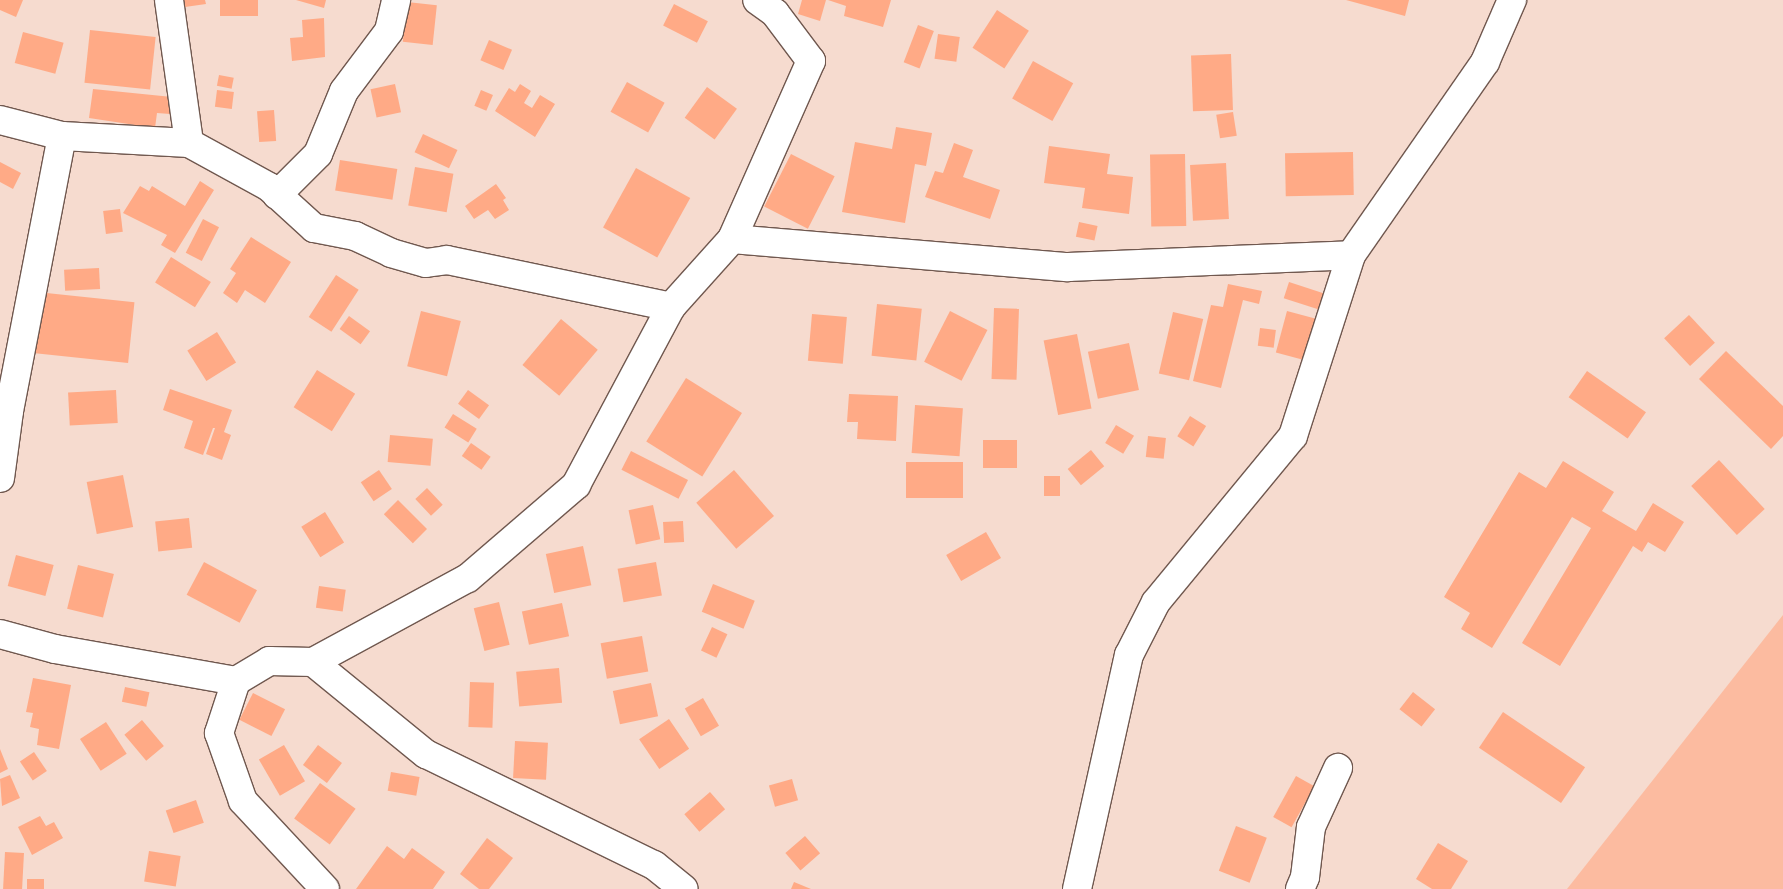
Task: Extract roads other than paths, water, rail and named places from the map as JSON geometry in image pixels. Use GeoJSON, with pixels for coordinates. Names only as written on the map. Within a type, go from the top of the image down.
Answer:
{"type":"FeatureCollection","features":[{"type":"Feature","properties":{"kind":"street"},"geometry":{"type":"LineString","coordinates":[[169,0],[189,143]]}},
{"type":"Feature","properties":{"kind":"street"},"geometry":{"type":"LineString","coordinates":[[277,195],[318,154],[344,91],[389,31],[396,0]]}},
{"type":"Feature","properties":{"kind":"street"},"geometry":{"type":"LineString","coordinates":[[325,889],[243,801],[219,732],[236,681],[269,660],[313,662],[468,578],[576,485],[671,307],[732,239],[811,61],[775,12],[757,0]]}},
{"type":"Feature","properties":{"kind":"street"},"geometry":{"type":"LineString","coordinates":[[1077,889],[1129,655],[1156,602],[1293,436],[1351,255],[1486,62],[1512,0]]}},
{"type":"Feature","properties":{"kind":"street"},"geometry":{"type":"LineString","coordinates":[[0,120],[62,136],[189,143],[269,187],[314,228],[355,236],[391,253],[426,263],[447,260],[671,307]]}},
{"type":"Feature","properties":{"kind":"street"},"geometry":{"type":"LineString","coordinates":[[0,478],[9,411],[62,136]]}},
{"type":"Feature","properties":{"kind":"street"},"geometry":{"type":"LineString","coordinates":[[732,239],[1068,267],[1351,255]]}},
{"type":"Feature","properties":{"kind":"street"},"geometry":{"type":"LineString","coordinates":[[0,634],[54,649],[236,681]]}},
{"type":"Feature","properties":{"kind":"street"},"geometry":{"type":"LineString","coordinates":[[313,662],[426,754],[654,865],[684,889]]}},
{"type":"Feature","properties":{"kind":"street"},"geometry":{"type":"LineString","coordinates":[[1300,889],[1305,877],[1311,828],[1338,768]]}}]}
